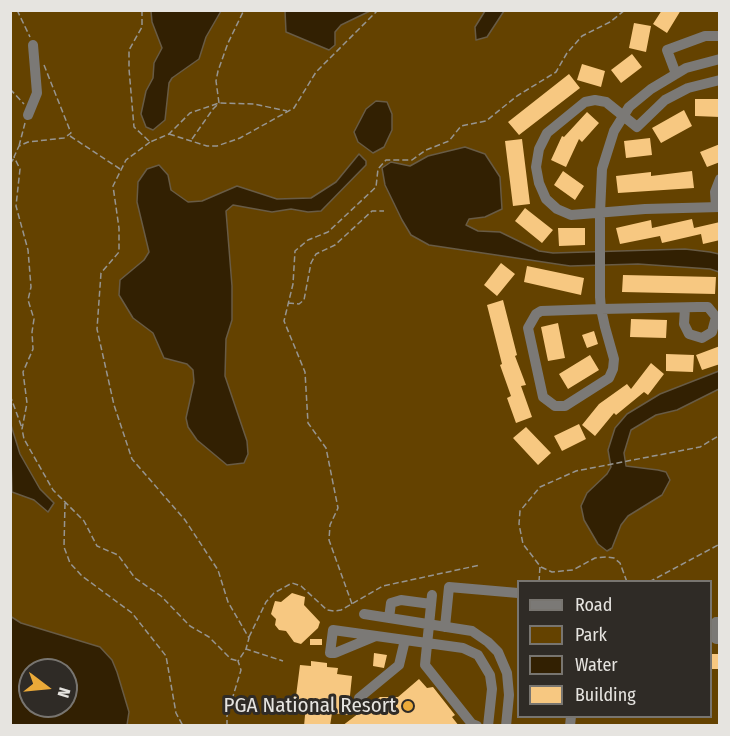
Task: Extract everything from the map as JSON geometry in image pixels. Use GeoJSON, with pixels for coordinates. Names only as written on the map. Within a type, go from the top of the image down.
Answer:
{"type":"FeatureCollection","features":[{"type":"Feature","properties":{"kind":"street"},"geometry":{"type":"LineString","coordinates":[[676,74],[667,50],[705,36],[720,36]]}},
{"type":"Feature","properties":{"kind":"street"},"geometry":{"type":"LineString","coordinates":[[27,115],[37,93],[33,45]]}},
{"type":"Feature","properties":{"kind":"street"},"geometry":{"type":"LineString","coordinates":[[685,308],[686,330],[695,337],[702,338],[712,332],[716,325],[716,317],[708,307],[601,309],[541,311],[529,323],[528,328],[543,397],[550,404],[560,406],[570,404],[611,374],[614,359],[601,309],[600,297],[600,213],[605,158],[622,116],[645,93],[676,74],[705,61],[720,59]]}},
{"type":"Feature","properties":{"kind":"street"},"geometry":{"type":"LineString","coordinates":[[720,80],[688,88],[665,100],[637,127],[606,102],[595,100],[585,102],[550,129],[537,155],[539,183],[553,206],[571,215],[645,209],[718,207],[715,192],[720,179]]}},
{"type":"Feature","properties":{"kind":"street"},"geometry":{"type":"LineString","coordinates":[[445,627],[449,587],[517,593]]}},
{"type":"Feature","properties":{"kind":"street"},"geometry":{"type":"LineString","coordinates":[[389,618],[391,603],[401,600],[432,599],[425,664],[472,724],[477,726]]}},
{"type":"Feature","properties":{"kind":"street"},"geometry":{"type":"LineString","coordinates":[[364,614],[472,631],[498,652],[508,679],[506,726]]}},
{"type":"Feature","properties":{"kind":"street"},"geometry":{"type":"LineString","coordinates":[[718,622],[716,639],[720,639]]}},
{"type":"Feature","properties":{"kind":"street"},"geometry":{"type":"LineString","coordinates":[[376,636],[463,648],[478,655],[486,664],[492,689],[488,726]]}},
{"type":"Feature","properties":{"kind":"street"},"geometry":{"type":"LineString","coordinates":[[359,698],[399,665],[405,640]]}},
{"type":"Feature","properties":{"kind":"path"},"geometry":{"type":"LineString","coordinates":[[17,10],[33,45]]}},
{"type":"Feature","properties":{"kind":"path"},"geometry":{"type":"LineString","coordinates":[[142,10],[142,27],[129,50],[129,62],[134,127],[150,142]]}},
{"type":"Feature","properties":{"kind":"path"},"geometry":{"type":"LineString","coordinates":[[219,104],[216,81],[218,71],[244,10]]}},
{"type":"Feature","properties":{"kind":"path"},"geometry":{"type":"LineString","coordinates":[[170,134],[207,146],[229,142],[294,108],[316,72],[378,10]]}},
{"type":"Feature","properties":{"kind":"path"},"geometry":{"type":"LineString","coordinates":[[352,604],[329,540],[330,525],[337,512],[325,443],[308,423],[306,372],[284,321],[293,284],[296,247],[328,232],[376,187],[378,169],[382,162],[392,158],[412,160],[426,150],[449,141],[461,126],[486,121],[517,96],[556,72],[567,53],[582,36],[610,22],[625,10]]}},
{"type":"Feature","properties":{"kind":"path"},"geometry":{"type":"LineString","coordinates":[[42,60],[70,126],[70,136]]}},
{"type":"Feature","properties":{"kind":"path"},"geometry":{"type":"LineString","coordinates":[[192,140],[213,109],[219,104]]}},
{"type":"Feature","properties":{"kind":"path"},"geometry":{"type":"LineString","coordinates":[[249,638],[228,602],[225,585],[213,562],[185,520],[132,459],[114,405],[96,320],[101,300],[101,273],[119,252],[119,228],[113,186],[121,169],[133,153],[150,142],[170,134],[190,113],[219,104],[254,104],[287,111]]}},
{"type":"Feature","properties":{"kind":"path"},"geometry":{"type":"LineString","coordinates":[[10,164],[19,146],[28,142],[70,136],[121,169]]}},
{"type":"Feature","properties":{"kind":"path"},"geometry":{"type":"LineString","coordinates":[[14,157],[20,169],[16,206],[28,250],[31,287],[28,300],[34,319],[33,349],[23,372],[27,409],[22,429]]}},
{"type":"Feature","properties":{"kind":"path"},"geometry":{"type":"LineString","coordinates":[[288,303],[299,304],[304,300],[311,263],[316,254],[334,245],[372,211],[384,211]]}},
{"type":"Feature","properties":{"kind":"path"},"geometry":{"type":"LineString","coordinates":[[10,395],[24,439],[35,460],[53,490],[84,521],[98,546],[118,555],[135,578],[161,596],[183,619],[209,637],[231,659],[238,661]]}},
{"type":"Feature","properties":{"kind":"path"},"geometry":{"type":"LineString","coordinates":[[626,580],[620,563],[614,558],[595,558],[573,570],[552,572],[540,567],[523,544],[519,524],[520,511],[540,487],[576,471],[700,447],[720,435]]}},
{"type":"Feature","properties":{"kind":"path"},"geometry":{"type":"LineString","coordinates":[[65,502],[64,547],[70,563],[82,576],[132,613],[166,656],[176,713],[183,726]]}},
{"type":"Feature","properties":{"kind":"path"},"geometry":{"type":"LineString","coordinates":[[653,580],[720,544]]}},
{"type":"Feature","properties":{"kind":"path"},"geometry":{"type":"LineString","coordinates":[[238,661],[246,649],[266,602],[287,585],[301,586],[327,610],[341,610],[383,586],[480,566]]}},
{"type":"Feature","properties":{"kind":"path"},"geometry":{"type":"LineString","coordinates":[[539,580],[540,567]]}},
{"type":"Feature","properties":{"kind":"path"},"geometry":{"type":"LineString","coordinates":[[246,649],[283,661]]}},
{"type":"Feature","properties":{"kind":"path"},"geometry":{"type":"LineString","coordinates":[[227,726],[241,670],[238,661]]}},
{"type":"Feature","properties":{"kind":"green space","name":"PGA National Resort"},"geometry":{"type":"Polygon","coordinates":[[[10,11],[719,11],[719,725],[11,725],[10,11]]]}},
{"type":"Feature","properties":{"kind":"water"},"geometry":{"type":"Polygon","coordinates":[[[285,10],[370,11],[341,25],[335,32],[335,45],[329,50],[286,32],[285,10]]]}},
{"type":"Feature","properties":{"kind":"water"},"geometry":{"type":"Polygon","coordinates":[[[151,11],[221,11],[206,37],[199,59],[172,78],[169,83],[165,120],[153,130],[146,127],[141,114],[146,91],[153,78],[154,63],[162,48],[152,22],[151,11]]]}},
{"type":"Feature","properties":{"kind":"water"},"geometry":{"type":"Polygon","coordinates":[[[485,11],[504,11],[487,37],[476,40],[475,27],[485,11]]]}},
{"type":"Feature","properties":{"kind":"water"},"geometry":{"type":"Polygon","coordinates":[[[376,101],[387,102],[392,114],[392,130],[384,147],[373,153],[358,142],[354,132],[366,109],[376,101]]]}},
{"type":"Feature","properties":{"kind":"water"},"geometry":{"type":"Polygon","coordinates":[[[465,147],[485,154],[500,177],[502,209],[485,217],[469,219],[466,225],[478,231],[500,232],[539,251],[553,253],[685,249],[710,252],[719,254],[719,272],[710,269],[638,264],[570,266],[429,245],[411,235],[385,185],[382,168],[391,162],[410,166],[428,156],[465,147]]]}},
{"type":"Feature","properties":{"kind":"water"},"geometry":{"type":"Polygon","coordinates":[[[359,154],[366,161],[366,165],[321,211],[308,212],[291,209],[272,212],[233,205],[226,211],[232,286],[232,320],[226,339],[225,376],[247,441],[248,454],[244,463],[227,465],[197,440],[188,427],[186,418],[194,382],[193,370],[187,364],[164,358],[153,333],[133,318],[119,295],[120,280],[144,260],[149,252],[137,202],[138,182],[147,169],[159,165],[168,175],[171,190],[188,202],[202,201],[237,186],[277,199],[311,198],[336,182],[359,154]]]}},
{"type":"Feature","properties":{"kind":"water"},"geometry":{"type":"Polygon","coordinates":[[[719,371],[719,389],[677,410],[656,415],[631,430],[624,453],[626,466],[666,472],[670,480],[662,495],[628,516],[621,525],[612,548],[607,551],[598,544],[584,520],[581,506],[587,493],[607,474],[611,467],[608,450],[615,428],[627,414],[660,394],[719,371]]]}},
{"type":"Feature","properties":{"kind":"water"},"geometry":{"type":"Polygon","coordinates":[[[10,422],[20,454],[40,489],[54,503],[48,512],[34,500],[12,492],[10,422]]]}},
{"type":"Feature","properties":{"kind":"water"},"geometry":{"type":"Polygon","coordinates":[[[10,616],[21,623],[100,647],[112,660],[117,672],[129,712],[127,725],[11,725],[10,616]]]}},
{"type":"Feature","properties":{"kind":"building"},"geometry":{"type":"Polygon","coordinates":[[[662,10],[681,10],[667,33],[653,24],[662,10]]]}},
{"type":"Feature","properties":{"kind":"building"},"geometry":{"type":"Polygon","coordinates":[[[634,23],[651,26],[646,52],[629,48],[634,23]]]}},
{"type":"Feature","properties":{"kind":"building"},"geometry":{"type":"Polygon","coordinates":[[[632,54],[642,67],[621,83],[611,70],[632,54]]]}},
{"type":"Feature","properties":{"kind":"building"},"geometry":{"type":"Polygon","coordinates":[[[582,64],[605,71],[601,87],[577,80],[582,64]]]}},
{"type":"Feature","properties":{"kind":"building"},"geometry":{"type":"Polygon","coordinates":[[[569,74],[580,88],[519,135],[508,122],[569,74]]]}},
{"type":"Feature","properties":{"kind":"building"},"geometry":{"type":"Polygon","coordinates":[[[695,99],[720,99],[720,117],[695,116],[695,99]]]}},
{"type":"Feature","properties":{"kind":"building"},"geometry":{"type":"Polygon","coordinates":[[[684,110],[692,126],[661,143],[652,128],[684,110]]]}},
{"type":"Feature","properties":{"kind":"building"},"geometry":{"type":"Polygon","coordinates":[[[587,112],[599,123],[582,142],[579,139],[566,167],[551,160],[562,136],[564,137],[587,112]]]}},
{"type":"Feature","properties":{"kind":"building"},"geometry":{"type":"Polygon","coordinates":[[[650,138],[652,155],[626,158],[624,141],[650,138]]]}},
{"type":"Feature","properties":{"kind":"building"},"geometry":{"type":"Polygon","coordinates":[[[522,139],[530,204],[513,206],[505,141],[522,139]]]}},
{"type":"Feature","properties":{"kind":"building"},"geometry":{"type":"Polygon","coordinates":[[[720,144],[720,162],[707,167],[700,152],[720,144]]]}},
{"type":"Feature","properties":{"kind":"building"},"geometry":{"type":"Polygon","coordinates":[[[563,171],[584,186],[575,200],[554,185],[563,171]]]}},
{"type":"Feature","properties":{"kind":"building"},"geometry":{"type":"Polygon","coordinates":[[[692,171],[694,188],[618,193],[616,176],[651,172],[651,176],[692,171]]]}},
{"type":"Feature","properties":{"kind":"building"},"geometry":{"type":"Polygon","coordinates":[[[525,208],[553,230],[542,243],[515,221],[525,208]]]}},
{"type":"Feature","properties":{"kind":"building"},"geometry":{"type":"Polygon","coordinates":[[[692,219],[694,228],[720,222],[720,240],[703,244],[701,234],[662,243],[660,236],[620,244],[616,228],[651,220],[652,228],[692,219]]]}},
{"type":"Feature","properties":{"kind":"building"},"geometry":{"type":"Polygon","coordinates":[[[558,228],[585,228],[585,245],[559,246],[558,228]]]}},
{"type":"Feature","properties":{"kind":"building"},"geometry":{"type":"Polygon","coordinates":[[[501,263],[515,274],[497,296],[484,285],[501,263]]]}},
{"type":"Feature","properties":{"kind":"building"},"geometry":{"type":"Polygon","coordinates":[[[527,266],[584,278],[581,295],[524,282],[527,266]]]}},
{"type":"Feature","properties":{"kind":"building"},"geometry":{"type":"Polygon","coordinates":[[[623,275],[716,277],[715,294],[622,292],[623,275]]]}},
{"type":"Feature","properties":{"kind":"building"},"geometry":{"type":"Polygon","coordinates":[[[503,300],[517,355],[515,356],[526,385],[521,386],[532,417],[516,423],[507,398],[511,396],[500,365],[502,364],[487,305],[503,300]]]}},
{"type":"Feature","properties":{"kind":"building"},"geometry":{"type":"Polygon","coordinates":[[[631,319],[667,320],[666,338],[630,337],[631,319]]]}},
{"type":"Feature","properties":{"kind":"building"},"geometry":{"type":"Polygon","coordinates":[[[558,323],[565,358],[548,361],[541,327],[558,323]]]}},
{"type":"Feature","properties":{"kind":"building"},"geometry":{"type":"Polygon","coordinates":[[[594,331],[598,344],[587,348],[582,335],[594,331]]]}},
{"type":"Feature","properties":{"kind":"building"},"geometry":{"type":"Polygon","coordinates":[[[720,346],[720,364],[702,370],[696,355],[720,346]]]}},
{"type":"Feature","properties":{"kind":"building"},"geometry":{"type":"Polygon","coordinates":[[[666,354],[694,355],[693,372],[666,371],[666,354]]]}},
{"type":"Feature","properties":{"kind":"building"},"geometry":{"type":"Polygon","coordinates":[[[590,355],[599,370],[568,389],[559,374],[590,355]]]}},
{"type":"Feature","properties":{"kind":"building"},"geometry":{"type":"Polygon","coordinates":[[[651,363],[664,374],[648,395],[644,392],[616,415],[614,413],[595,436],[582,425],[599,404],[627,384],[631,389],[651,363]]]}},
{"type":"Feature","properties":{"kind":"building"},"geometry":{"type":"Polygon","coordinates":[[[579,424],[586,439],[562,451],[554,436],[579,424]]]}},
{"type":"Feature","properties":{"kind":"building"},"geometry":{"type":"Polygon","coordinates":[[[526,427],[551,453],[538,465],[513,438],[526,427]]]}},
{"type":"Feature","properties":{"kind":"building"},"geometry":{"type":"Polygon","coordinates":[[[292,593],[305,597],[304,605],[320,622],[318,628],[301,644],[294,642],[286,631],[279,630],[275,625],[276,619],[271,614],[275,601],[281,602],[292,593]]]}},
{"type":"Feature","properties":{"kind":"building"},"geometry":{"type":"Polygon","coordinates":[[[310,639],[322,639],[322,645],[310,645],[310,639]]]}},
{"type":"Feature","properties":{"kind":"building"},"geometry":{"type":"Polygon","coordinates":[[[374,653],[387,655],[384,668],[373,666],[374,653]]]}},
{"type":"Feature","properties":{"kind":"building"},"geometry":{"type":"Polygon","coordinates":[[[712,654],[720,654],[720,669],[712,669],[712,654]]]}},
{"type":"Feature","properties":{"kind":"building","name":"PGA National Resort"},"geometry":{"type":"Polygon","coordinates":[[[311,661],[327,663],[327,667],[338,668],[337,674],[352,676],[348,715],[332,713],[330,726],[304,726],[306,705],[295,704],[300,665],[311,666],[311,661]]]}},
{"type":"Feature","properties":{"kind":"building","name":"PGA National Resort"},"geometry":{"type":"Polygon","coordinates":[[[419,679],[427,688],[433,687],[455,715],[452,717],[459,726],[342,726],[380,697],[398,697],[419,679]]]}},
{"type":"Feature","properties":{"kind":"place","name":"PGA National Resort"},"geometry":{"type":"Point","coordinates":[408,706]}}]}
